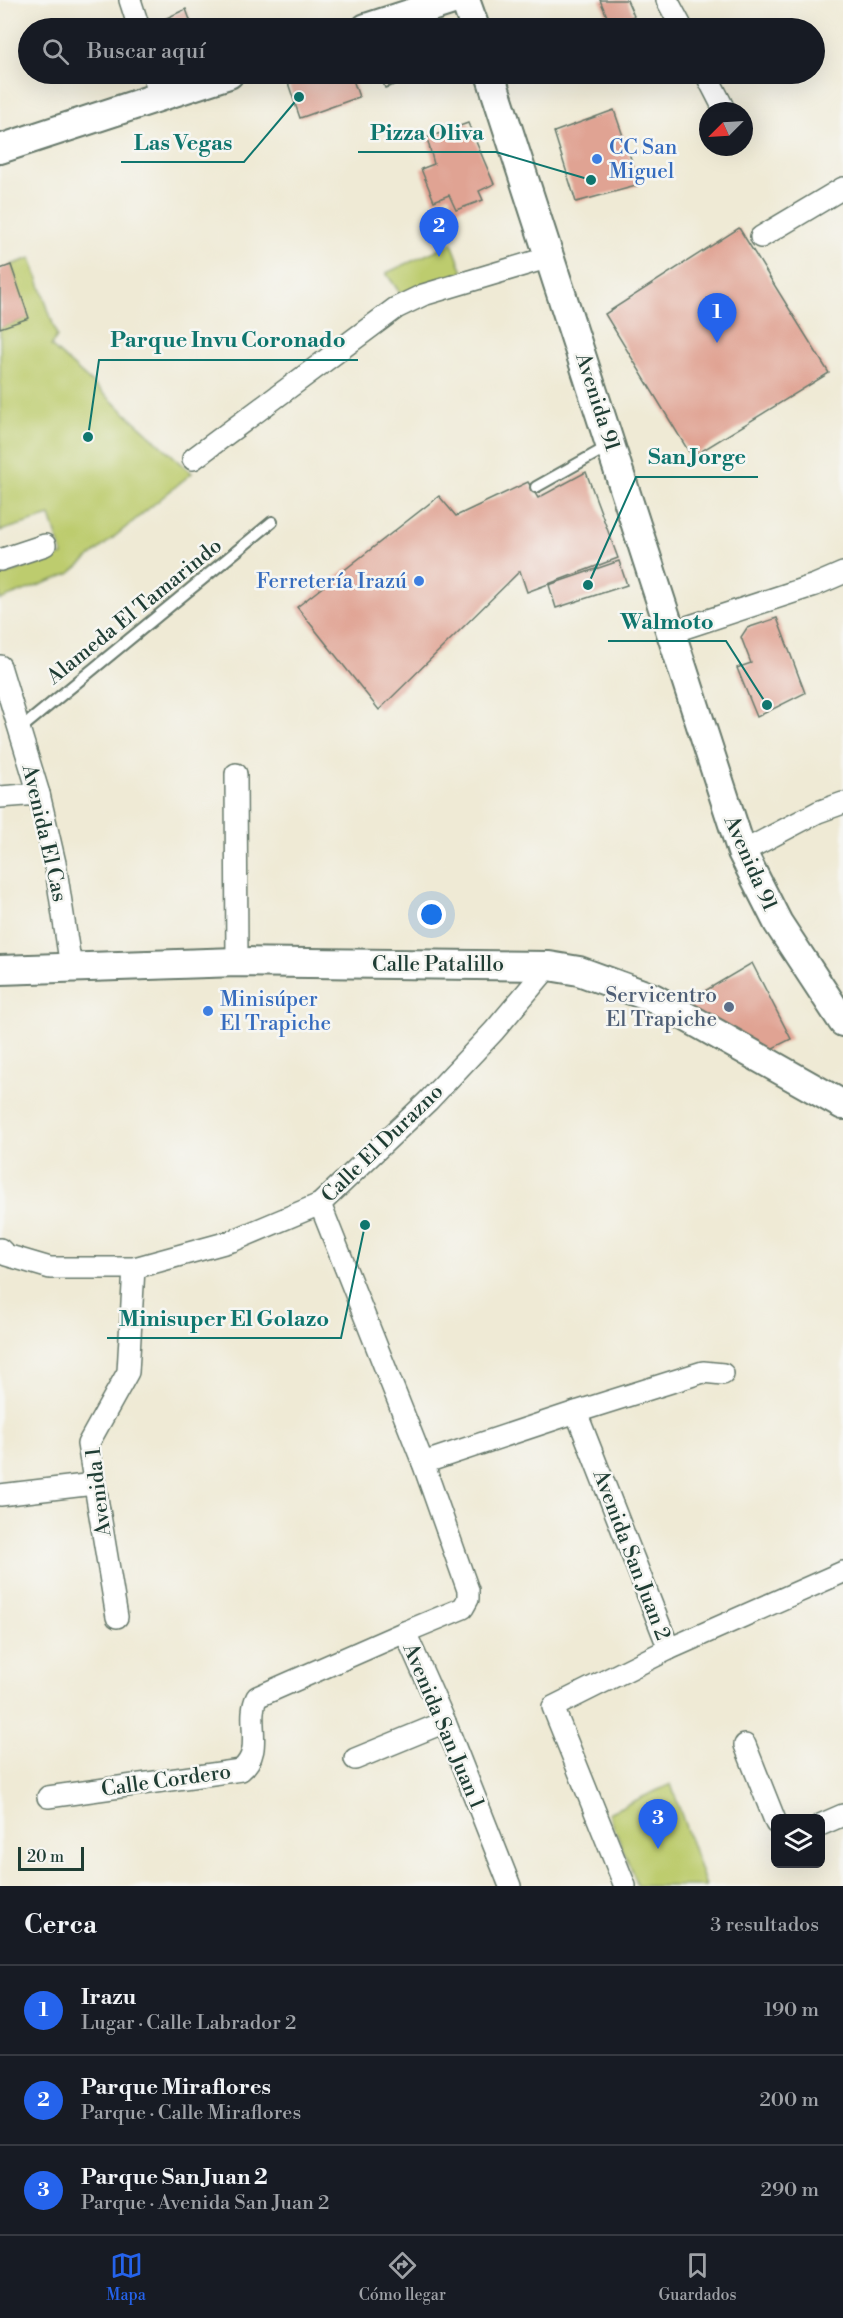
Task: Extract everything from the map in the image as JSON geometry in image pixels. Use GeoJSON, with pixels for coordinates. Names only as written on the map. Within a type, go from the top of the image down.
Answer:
{"type":"FeatureCollection","features":[{"type":"Feature","properties":{"kind":"main road"},"geometry":{"type":"LineString","coordinates":[[397,18],[453,0]]}},
{"type":"Feature","properties":{"kind":"main road"},"geometry":{"type":"LineString","coordinates":[[465,0],[471,18]]}},
{"type":"Feature","properties":{"kind":"main road","name":"Avenida 91"},"geometry":{"type":"LineString","coordinates":[[493,84],[742,852],[778,923],[843,1022]]}},
{"type":"Feature","properties":{"kind":"main road"},"geometry":{"type":"LineString","coordinates":[[0,149],[156,85]]}},
{"type":"Feature","properties":{"kind":"main road","name":"Calle Patalillo"},"geometry":{"type":"LineString","coordinates":[[0,970],[237,962],[549,966],[579,971],[653,998],[843,1105]]}},
{"type":"Feature","properties":{"kind":"street"},"geometry":{"type":"LineString","coordinates":[[130,0],[136,18]]}},
{"type":"Feature","properties":{"kind":"street"},"geometry":{"type":"LineString","coordinates":[[667,0],[677,18]]}},
{"type":"Feature","properties":{"kind":"street"},"geometry":{"type":"LineString","coordinates":[[711,84],[720,102]]}},
{"type":"Feature","properties":{"kind":"street"},"geometry":{"type":"LineString","coordinates":[[761,237],[843,188]]}},
{"type":"Feature","properties":{"kind":"street"},"geometry":{"type":"LineString","coordinates":[[193,459],[396,308],[423,294],[550,257]]}},
{"type":"Feature","properties":{"kind":"street"},"geometry":{"type":"LineString","coordinates":[[0,560],[45,545]]}},
{"type":"Feature","properties":{"kind":"street"},"geometry":{"type":"LineString","coordinates":[[672,632],[815,585],[843,573]]}},
{"type":"Feature","properties":{"kind":"street","name":"Avenida El Cas"},"geometry":{"type":"LineString","coordinates":[[0,666],[39,794],[55,862],[72,967]]}},
{"type":"Feature","properties":{"kind":"street"},"geometry":{"type":"LineString","coordinates":[[236,774],[237,962]]}},
{"type":"Feature","properties":{"kind":"street"},"geometry":{"type":"LineString","coordinates":[[0,797],[39,794]]}},
{"type":"Feature","properties":{"kind":"street"},"geometry":{"type":"LineString","coordinates":[[742,852],[818,812],[843,803]]}},
{"type":"Feature","properties":{"kind":"street","name":"Calle El Durazno"},"geometry":{"type":"LineString","coordinates":[[2,1254],[50,1268],[134,1268],[232,1241],[320,1204],[428,1101],[494,1031],[549,966]]}},
{"type":"Feature","properties":{"kind":"street","name":"Avenida San Juan 1"},"geometry":{"type":"LineString","coordinates":[[320,1204],[423,1463],[468,1590],[468,1599],[463,1608],[405,1632],[445,1722],[510,1886]]}},
{"type":"Feature","properties":{"kind":"street","name":"Avenida 1"},"geometry":{"type":"LineString","coordinates":[[117,1617],[88,1444],[128,1372],[134,1268]]}},
{"type":"Feature","properties":{"kind":"street"},"geometry":{"type":"LineString","coordinates":[[423,1463],[704,1372],[723,1374]]}},
{"type":"Feature","properties":{"kind":"street","name":"Avenida San Juan 2"},"geometry":{"type":"LineString","coordinates":[[576,1412],[669,1649],[553,1707],[625,1886]]}},
{"type":"Feature","properties":{"kind":"street"},"geometry":{"type":"LineString","coordinates":[[0,1495],[94,1484]]}},
{"type":"Feature","properties":{"kind":"street"},"geometry":{"type":"LineString","coordinates":[[669,1649],[843,1572]]}},
{"type":"Feature","properties":{"kind":"street","name":"Calle Cordero"},"geometry":{"type":"LineString","coordinates":[[48,1797],[241,1770],[250,1763],[254,1751],[252,1706],[257,1697],[405,1632]]}},
{"type":"Feature","properties":{"kind":"street"},"geometry":{"type":"LineString","coordinates":[[355,1758],[445,1722]]}},
{"type":"Feature","properties":{"kind":"street"},"geometry":{"type":"LineString","coordinates":[[745,1745],[772,1814]]}},
{"type":"Feature","properties":{"kind":"street"},"geometry":{"type":"LineString","coordinates":[[825,1822],[843,1815]]}},
{"type":"Feature","properties":{"kind":"lane"},"geometry":{"type":"LineString","coordinates":[[536,487],[612,445]]}},
{"type":"Feature","properties":{"kind":"lane","name":"Alameda El Tamarindo"},"geometry":{"type":"LineString","coordinates":[[19,729],[273,522]]}},
{"type":"Feature","properties":{"kind":"green space"},"geometry":{"type":"Polygon","coordinates":[[[452,243],[463,272],[427,284],[402,296],[386,273],[452,243]]]}},
{"type":"Feature","properties":{"kind":"green space"},"geometry":{"type":"Polygon","coordinates":[[[31,258],[57,336],[51,346],[192,473],[69,574],[0,600],[0,576],[63,555],[50,516],[0,531],[0,328],[28,318],[11,265],[31,258]]]}},
{"type":"Feature","properties":{"kind":"green space"},"geometry":{"type":"Polygon","coordinates":[[[671,1784],[706,1886],[638,1886],[608,1813],[671,1784]]]}},
{"type":"Feature","properties":{"kind":"building"},"geometry":{"type":"Polygon","coordinates":[[[600,0],[627,0],[634,16],[629,18],[608,18],[600,0]]]}},
{"type":"Feature","properties":{"kind":"building"},"geometry":{"type":"Polygon","coordinates":[[[186,9],[189,18],[167,18],[186,9]]]}},
{"type":"Feature","properties":{"kind":"building"},"geometry":{"type":"Polygon","coordinates":[[[288,84],[354,84],[359,97],[300,118],[288,84]]]}},
{"type":"Feature","properties":{"kind":"building"},"geometry":{"type":"Polygon","coordinates":[[[384,84],[397,84],[385,88],[384,84]]]}},
{"type":"Feature","properties":{"kind":"building","name":"CC San Miguel"},"geometry":{"type":"Polygon","coordinates":[[[614,110],[640,185],[576,202],[554,132],[614,110]]]}},
{"type":"Feature","properties":{"kind":"building"},"geometry":{"type":"Polygon","coordinates":[[[468,123],[494,184],[479,191],[483,200],[456,210],[449,195],[434,201],[421,169],[434,164],[427,138],[468,123]]]}},
{"type":"Feature","properties":{"kind":"building"},"geometry":{"type":"Polygon","coordinates":[[[739,228],[829,373],[692,457],[605,314],[739,228]]]}},
{"type":"Feature","properties":{"kind":"building"},"geometry":{"type":"Polygon","coordinates":[[[11,265],[29,318],[0,328],[0,269],[11,265]]]}},
{"type":"Feature","properties":{"kind":"building","name":"Ferretería Irazú"},"geometry":{"type":"Polygon","coordinates":[[[586,472],[618,558],[527,592],[520,571],[379,710],[297,607],[439,496],[456,516],[528,482],[538,498],[586,472]]]}},
{"type":"Feature","properties":{"kind":"building"},"geometry":{"type":"Polygon","coordinates":[[[619,561],[627,585],[556,608],[549,585],[619,561]]]}},
{"type":"Feature","properties":{"kind":"building"},"geometry":{"type":"Polygon","coordinates":[[[777,618],[805,693],[757,717],[737,668],[751,663],[741,637],[747,628],[777,618]]]}},
{"type":"Feature","properties":{"kind":"building","name":"Servicentro El Trapiche"},"geometry":{"type":"Polygon","coordinates":[[[752,963],[791,1039],[763,1053],[681,1005],[752,963]]]}},
{"type":"Feature","properties":{"kind":"place","name":"Las Vegas"},"geometry":{"type":"Point","coordinates":[299,97]}},
{"type":"Feature","properties":{"kind":"place","name":"CC San Miguel"},"geometry":{"type":"Point","coordinates":[597,159]}},
{"type":"Feature","properties":{"kind":"place","name":"Pizza Oliva"},"geometry":{"type":"Point","coordinates":[591,180]}},
{"type":"Feature","properties":{"kind":"place","name":"Parque Miraflores"},"geometry":{"type":"Point","coordinates":[439,257]}},
{"type":"Feature","properties":{"kind":"place","name":"Irazu"},"geometry":{"type":"Point","coordinates":[717,343]}},
{"type":"Feature","properties":{"kind":"place","name":"Parque Invu Coronado"},"geometry":{"type":"Point","coordinates":[88,437]}},
{"type":"Feature","properties":{"kind":"place","name":"Ferretería Irazú"},"geometry":{"type":"Point","coordinates":[419,581]}},
{"type":"Feature","properties":{"kind":"place","name":"San Jorge"},"geometry":{"type":"Point","coordinates":[588,585]}},
{"type":"Feature","properties":{"kind":"place","name":"Walmoto"},"geometry":{"type":"Point","coordinates":[767,705]}},
{"type":"Feature","properties":{"kind":"place","name":"Servicentro El Trapiche"},"geometry":{"type":"Point","coordinates":[729,1007]}},
{"type":"Feature","properties":{"kind":"place","name":"Minisúper El Trapiche"},"geometry":{"type":"Point","coordinates":[208,1011]}},
{"type":"Feature","properties":{"kind":"place","name":"Minisuper El Golazo"},"geometry":{"type":"Point","coordinates":[365,1225]}},
{"type":"Feature","properties":{"kind":"place","name":"Parque San Juan 2"},"geometry":{"type":"Point","coordinates":[658,1849]}}]}
